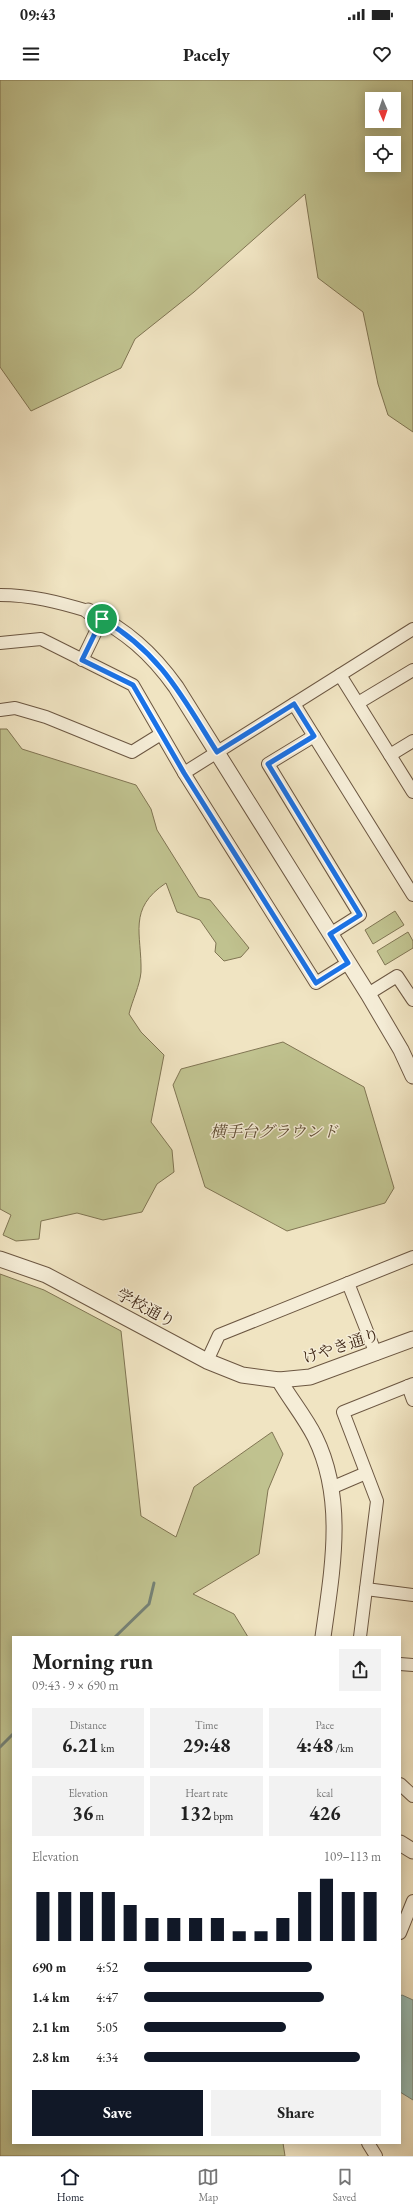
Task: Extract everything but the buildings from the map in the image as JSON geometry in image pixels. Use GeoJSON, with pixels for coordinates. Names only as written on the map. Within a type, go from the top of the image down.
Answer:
{"type":"FeatureCollection","features":[{"type":"Feature","properties":{"kind":"street"},"geometry":{"type":"LineString","coordinates":[[0,595],[41,598],[88,612],[118,628],[144,648],[162,668],[217,752],[368,994],[401,1050],[413,1076]]}},
{"type":"Feature","properties":{"kind":"street"},"geometry":{"type":"LineString","coordinates":[[82,660],[102,619]]}},
{"type":"Feature","properties":{"kind":"street"},"geometry":{"type":"LineString","coordinates":[[184,773],[413,629]]}},
{"type":"Feature","properties":{"kind":"street"},"geometry":{"type":"LineString","coordinates":[[0,643],[41,639],[133,685],[184,773],[316,983],[348,963]]}},
{"type":"Feature","properties":{"kind":"street"},"geometry":{"type":"LineString","coordinates":[[358,704],[413,670]]}},
{"type":"Feature","properties":{"kind":"street"},"geometry":{"type":"LineString","coordinates":[[340,675],[413,792]]}},
{"type":"Feature","properties":{"kind":"street"},"geometry":{"type":"LineString","coordinates":[[294,704],[413,895]]}},
{"type":"Feature","properties":{"kind":"street"},"geometry":{"type":"LineString","coordinates":[[0,710],[15,708],[46,717],[132,752],[162,734]]}},
{"type":"Feature","properties":{"kind":"street"},"geometry":{"type":"LineString","coordinates":[[314,736],[268,764],[360,915],[330,934]]}},
{"type":"Feature","properties":{"kind":"street"},"geometry":{"type":"LineString","coordinates":[[390,755],[413,741]]}},
{"type":"Feature","properties":{"kind":"street"},"geometry":{"type":"LineString","coordinates":[[368,994],[398,976],[413,1000]]}},
{"type":"Feature","properties":{"kind":"street"},"geometry":{"type":"LineString","coordinates":[[207,1361],[219,1335],[413,1257]]}},
{"type":"Feature","properties":{"kind":"street","name":"学校通り"},"geometry":{"type":"LineString","coordinates":[[0,1259],[46,1275],[207,1361],[242,1375],[278,1380]]}},
{"type":"Feature","properties":{"kind":"street"},"geometry":{"type":"LineString","coordinates":[[348,1283],[376,1354]]}},
{"type":"Feature","properties":{"kind":"street","name":"けやき通り"},"geometry":{"type":"LineString","coordinates":[[278,1380],[310,1377],[376,1354],[413,1339]]}},
{"type":"Feature","properties":{"kind":"street"},"geometry":{"type":"LineString","coordinates":[[278,1380],[315,1436],[325,1460],[331,1488],[335,1538],[323,1636]]}},
{"type":"Feature","properties":{"kind":"street"},"geometry":{"type":"LineString","coordinates":[[360,1636],[377,1501],[343,1412],[410,1386],[413,1400]]}},
{"type":"Feature","properties":{"kind":"street"},"geometry":{"type":"LineString","coordinates":[[331,1488],[366,1473]]}},
{"type":"Feature","properties":{"kind":"street"},"geometry":{"type":"LineString","coordinates":[[366,1589],[413,1594]]}},
{"type":"Feature","properties":{"kind":"street"},"geometry":{"type":"LineString","coordinates":[[401,1664],[413,1665]]}},
{"type":"Feature","properties":{"kind":"street"},"geometry":{"type":"LineString","coordinates":[[401,1785],[413,1796]]}},
{"type":"Feature","properties":{"kind":"street"},"geometry":{"type":"LineString","coordinates":[[401,1844],[413,1851]]}},
{"type":"Feature","properties":{"kind":"street"},"geometry":{"type":"LineString","coordinates":[[405,1931],[413,1900]]}},
{"type":"Feature","properties":{"kind":"street"},"geometry":{"type":"LineString","coordinates":[[369,2144],[376,2156]]}},
{"type":"Feature","properties":{"kind":"green space"},"geometry":{"type":"Polygon","coordinates":[[[0,80],[413,80],[413,432],[388,415],[378,384],[363,312],[318,278],[305,194],[194,292],[135,339],[121,368],[31,411],[0,367],[0,80]]]}},
{"type":"Feature","properties":{"kind":"green space"},"geometry":{"type":"Polygon","coordinates":[[[0,729],[7,729],[22,749],[136,785],[151,809],[157,830],[199,897],[210,900],[249,948],[241,957],[224,961],[215,952],[216,943],[200,920],[177,912],[166,883],[154,893],[146,903],[141,913],[139,923],[141,972],[138,988],[129,1014],[141,1032],[164,1055],[151,1122],[172,1150],[174,1172],[157,1184],[142,1212],[103,1220],[77,1213],[41,1221],[39,1239],[16,1241],[3,1235],[11,1215],[0,1209],[0,729]]]}},
{"type":"Feature","properties":{"kind":"green space"},"geometry":{"type":"Polygon","coordinates":[[[395,911],[404,925],[373,944],[365,930],[395,911]]]}},
{"type":"Feature","properties":{"kind":"green space"},"geometry":{"type":"Polygon","coordinates":[[[408,932],[413,941],[413,948],[385,965],[377,951],[408,932]]]}},
{"type":"Feature","properties":{"kind":"green space","name":"横手台グラウンド"},"geometry":{"type":"Polygon","coordinates":[[[283,1042],[364,1087],[394,1188],[385,1203],[287,1231],[205,1187],[173,1085],[181,1069],[283,1042]]]}},
{"type":"Feature","properties":{"kind":"green space"},"geometry":{"type":"Polygon","coordinates":[[[0,1274],[44,1290],[121,1331],[141,1516],[176,1537],[194,1487],[272,1432],[283,1454],[268,1490],[259,1554],[193,1594],[234,1614],[247,1636],[12,1636],[12,2144],[283,2144],[285,2156],[0,2156],[0,1274]]]}},
{"type":"Feature","properties":{"kind":"water"},"geometry":{"type":"Polygon","coordinates":[[[401,1996],[413,2000],[413,2100],[401,2093],[401,1996]]]}},
{"type":"Feature","properties":{"kind":"waterway"},"geometry":{"type":"LineString","coordinates":[[116,1636],[149,1604],[154,1583]]}},
{"type":"Feature","properties":{"kind":"waterway"},"geometry":{"type":"LineString","coordinates":[[0,1747],[12,1735]]}},
{"type":"Feature","properties":{"kind":"route"},"geometry":{"type":"LineString","coordinates":[[102,619],[118,628],[144,648],[162,668],[176,687],[217,752],[294,704],[314,736],[268,764],[360,915],[330,934],[348,963],[316,983],[184,773],[133,685],[82,660],[102,619]]}}]}
